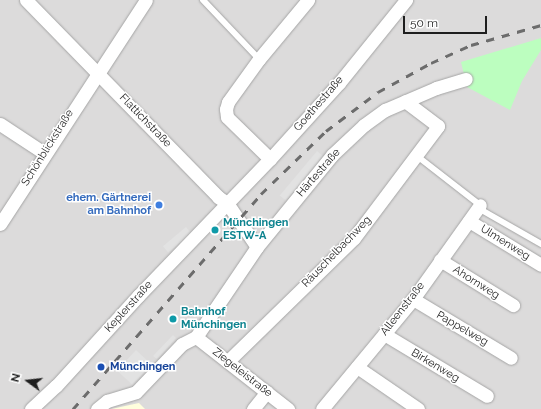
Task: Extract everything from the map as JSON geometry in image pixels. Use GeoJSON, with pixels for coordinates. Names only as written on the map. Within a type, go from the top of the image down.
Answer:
{"type":"FeatureCollection","features":[{"type":"Feature","properties":{"kind":"street","name":"Schönblickstraße"},"geometry":{"type":"LineString","coordinates":[[0,224],[44,153],[146,0]]}},
{"type":"Feature","properties":{"kind":"street"},"geometry":{"type":"LineString","coordinates":[[270,159],[227,117],[226,108],[228,102],[259,59],[308,0]]}},
{"type":"Feature","properties":{"kind":"street","name":"Goethestraße"},"geometry":{"type":"LineString","coordinates":[[227,203],[270,159],[339,83],[406,0]]}},
{"type":"Feature","properties":{"kind":"street","name":"Flattichstraße"},"geometry":{"type":"LineString","coordinates":[[32,2],[97,72],[218,197],[227,203],[257,247]]}},
{"type":"Feature","properties":{"kind":"street","name":"Härtestraße"},"geometry":{"type":"LineString","coordinates":[[196,337],[257,247],[343,145],[375,116],[405,101],[466,79]]}},
{"type":"Feature","properties":{"kind":"street","name":"Räuschelbachweg"},"geometry":{"type":"LineString","coordinates":[[228,361],[354,238],[438,126],[405,101]]}},
{"type":"Feature","properties":{"kind":"street"},"geometry":{"type":"LineString","coordinates":[[0,124],[44,153]]}},
{"type":"Feature","properties":{"kind":"street","name":"Keplerstraße"},"geometry":{"type":"LineString","coordinates":[[30,409],[56,386],[227,203]]}},
{"type":"Feature","properties":{"kind":"street","name":"Alleenstraße"},"geometry":{"type":"LineString","coordinates":[[322,409],[413,298],[479,206]]}},
{"type":"Feature","properties":{"kind":"street","name":"Ulmenweg"},"geometry":{"type":"LineString","coordinates":[[469,221],[541,265]]}},
{"type":"Feature","properties":{"kind":"street","name":"Ahornweg"},"geometry":{"type":"LineString","coordinates":[[440,260],[513,306]]}},
{"type":"Feature","properties":{"kind":"street","name":"Pappelweg"},"geometry":{"type":"LineString","coordinates":[[413,298],[512,358]]}},
{"type":"Feature","properties":{"kind":"street","name":"Birkenweg"},"geometry":{"type":"LineString","coordinates":[[384,334],[434,366],[487,396]]}},
{"type":"Feature","properties":{"kind":"street"},"geometry":{"type":"LineString","coordinates":[[97,409],[108,401],[136,392],[182,344],[196,337]]}},
{"type":"Feature","properties":{"kind":"street","name":"Ziegeleistraße"},"geometry":{"type":"LineString","coordinates":[[196,337],[288,409]]}},
{"type":"Feature","properties":{"kind":"street"},"geometry":{"type":"LineString","coordinates":[[357,367],[418,409]]}},
{"type":"Feature","properties":{"kind":"street"},"geometry":{"type":"LineString","coordinates":[[253,409],[267,392]]}},
{"type":"Feature","properties":{"kind":"lane"},"geometry":{"type":"LineString","coordinates":[[203,0],[259,59]]}},
{"type":"Feature","properties":{"kind":"lane"},"geometry":{"type":"LineString","coordinates":[[416,156],[479,206],[541,244]]}},
{"type":"Feature","properties":{"kind":"shaded area"},"geometry":{"type":"Polygon","coordinates":[[[0,0],[541,0],[541,409],[0,409],[0,0]]]}},
{"type":"Feature","properties":{"kind":"shaded area"},"geometry":{"type":"Polygon","coordinates":[[[317,151],[323,156],[286,201],[280,195],[317,151]]]}},
{"type":"Feature","properties":{"kind":"shaded area"},"geometry":{"type":"Polygon","coordinates":[[[186,227],[191,233],[168,252],[163,246],[186,227]]]}},
{"type":"Feature","properties":{"kind":"shaded area"},"geometry":{"type":"Polygon","coordinates":[[[173,335],[176,338],[157,359],[153,356],[173,335]]]}},
{"type":"Feature","properties":{"kind":"shaded area"},"geometry":{"type":"Polygon","coordinates":[[[136,350],[151,364],[132,385],[117,370],[136,350]]]}},
{"type":"Feature","properties":{"kind":"shaded area"},"geometry":{"type":"Polygon","coordinates":[[[139,403],[145,409],[111,409],[139,403]]]}},
{"type":"Feature","properties":{"kind":"green space"},"geometry":{"type":"Polygon","coordinates":[[[541,38],[541,50],[522,81],[510,110],[467,87],[461,62],[541,38]]]}},
{"type":"Feature","properties":{"kind":"railway"},"geometry":{"type":"LineString","coordinates":[[73,409],[261,194],[326,131],[378,92],[431,63],[471,45],[541,25]]}},
{"type":"Feature","properties":{"kind":"place","name":"ehem. Gärtnerei am Bahnhof"},"geometry":{"type":"Point","coordinates":[159,205]}},
{"type":"Feature","properties":{"kind":"place","name":"Münchingen ESTW-A"},"geometry":{"type":"Point","coordinates":[215,230]}},
{"type":"Feature","properties":{"kind":"place","name":"Bahnhof Münchingen"},"geometry":{"type":"Point","coordinates":[173,319]}},
{"type":"Feature","properties":{"kind":"place","name":"Münchingen"},"geometry":{"type":"Point","coordinates":[101,367]}}]}
